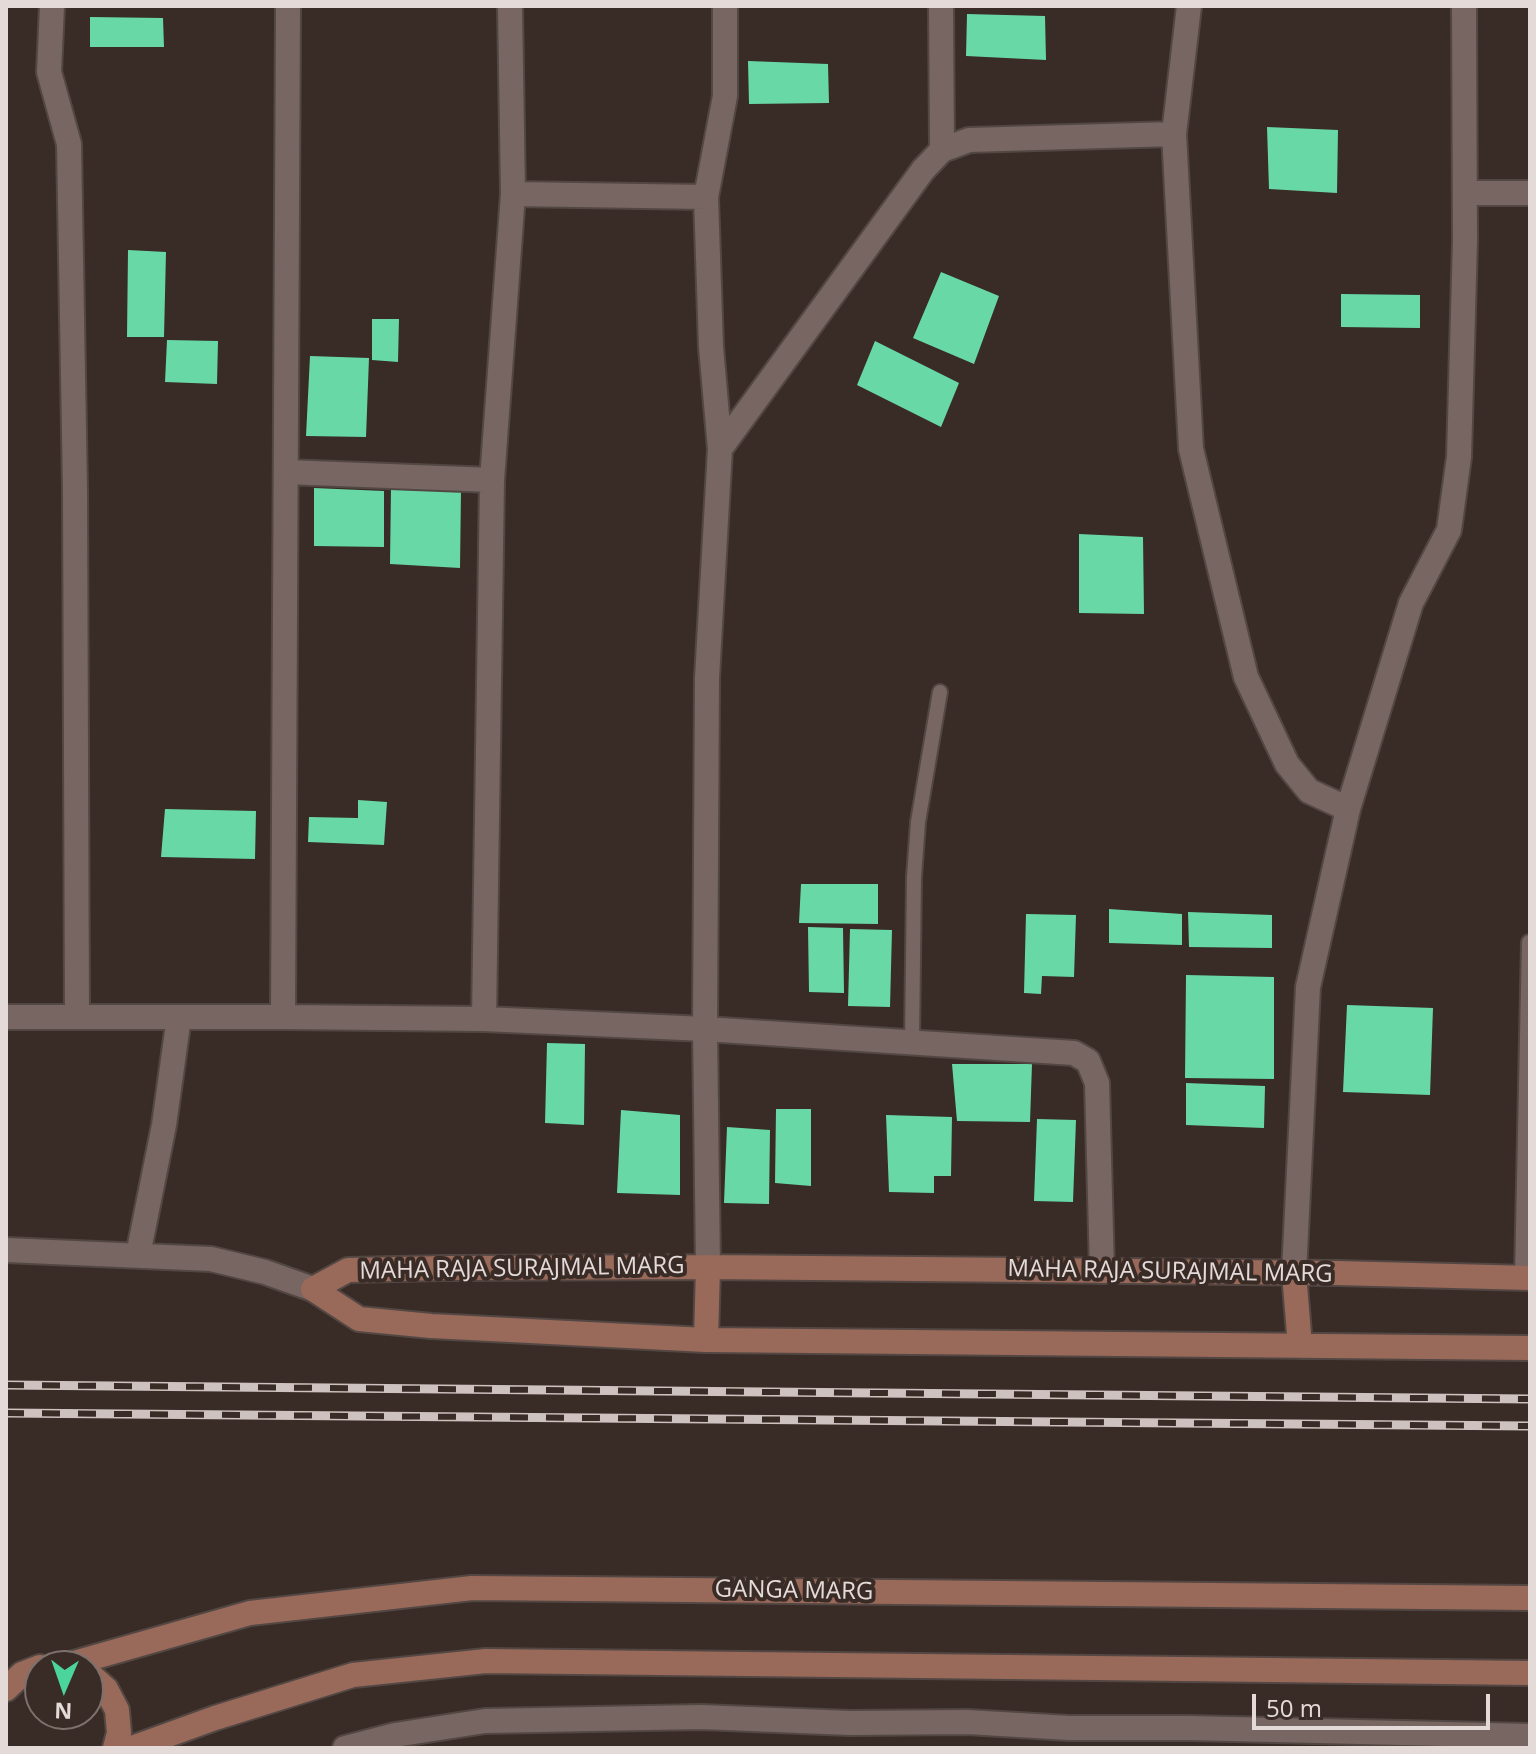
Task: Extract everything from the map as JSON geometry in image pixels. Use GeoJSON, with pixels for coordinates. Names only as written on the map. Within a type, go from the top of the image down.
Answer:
{"type":"FeatureCollection","features":[{"type":"Feature","properties":{"kind":"street"},"geometry":{"type":"LineString","coordinates":[[52,6],[49,72],[69,144],[75,490],[77,1017]]}},
{"type":"Feature","properties":{"kind":"street"},"geometry":{"type":"LineString","coordinates":[[283,1017],[288,6]]}},
{"type":"Feature","properties":{"kind":"street"},"geometry":{"type":"LineString","coordinates":[[484,1019],[492,480],[513,194],[510,6]]}},
{"type":"Feature","properties":{"kind":"street"},"geometry":{"type":"LineString","coordinates":[[706,1340],[707,678],[720,449],[711,347],[706,197],[725,96],[725,6]]}},
{"type":"Feature","properties":{"kind":"street"},"geometry":{"type":"LineString","coordinates":[[941,6],[942,150]]}},
{"type":"Feature","properties":{"kind":"street"},"geometry":{"type":"LineString","coordinates":[[1189,6],[1174,134],[1191,449],[1246,677],[1287,764],[1309,791],[1348,809]]}},
{"type":"Feature","properties":{"kind":"street"},"geometry":{"type":"LineString","coordinates":[[1300,1346],[1294,1273],[1308,987],[1348,809],[1411,603],[1449,530],[1459,457],[1465,193],[1464,6]]}},
{"type":"Feature","properties":{"kind":"street"},"geometry":{"type":"LineString","coordinates":[[720,449],[923,170],[942,150],[969,140],[1174,134]]}},
{"type":"Feature","properties":{"kind":"street"},"geometry":{"type":"LineString","coordinates":[[1465,193],[1530,193]]}},
{"type":"Feature","properties":{"kind":"street"},"geometry":{"type":"LineString","coordinates":[[513,194],[706,197]]}},
{"type":"Feature","properties":{"kind":"street"},"geometry":{"type":"LineString","coordinates":[[286,472],[492,480]]}},
{"type":"Feature","properties":{"kind":"street"},"geometry":{"type":"LineString","coordinates":[[6,1017],[484,1019],[705,1029],[1074,1053],[1088,1061],[1097,1083],[1102,1271]]}},
{"type":"Feature","properties":{"kind":"street"},"geometry":{"type":"LineString","coordinates":[[138,1255],[164,1125],[179,1017]]}},
{"type":"Feature","properties":{"kind":"street"},"geometry":{"type":"LineString","coordinates":[[6,1250],[211,1259],[265,1272],[313,1289]]}},
{"type":"Feature","properties":{"kind":"street","name":"MAHA RAJA SURAJMAL MARG"},"geometry":{"type":"LineString","coordinates":[[1526,1278],[708,1267],[348,1270],[313,1289],[359,1319],[431,1326],[706,1340],[1530,1348]]}},
{"type":"Feature","properties":{"kind":"street","name":"GANGA MARG"},"geometry":{"type":"LineString","coordinates":[[104,1656],[250,1613],[472,1588],[1530,1598]]}},
{"type":"Feature","properties":{"kind":"street"},"geometry":{"type":"LineString","coordinates":[[132,1748],[215,1718],[353,1675],[486,1661],[1530,1673]]}},
{"type":"Feature","properties":{"kind":"street"},"geometry":{"type":"LineString","coordinates":[[6,1689],[24,1673]]}},
{"type":"Feature","properties":{"kind":"street"},"geometry":{"type":"LineString","coordinates":[[104,1687],[117,1710],[119,1733],[115,1748]]}},
{"type":"Feature","properties":{"kind":"street"},"geometry":{"type":"LineString","coordinates":[[345,1748],[395,1735],[485,1721],[701,1717],[850,1723],[967,1722],[1069,1728],[1530,1736]]}},
{"type":"Feature","properties":{"kind":"lane"},"geometry":{"type":"LineString","coordinates":[[912,1042],[914,877],[918,822],[940,692]]}},
{"type":"Feature","properties":{"kind":"lane"},"geometry":{"type":"LineString","coordinates":[[1526,1278],[1529,942]]}},
{"type":"Feature","properties":{"kind":"building"},"geometry":{"type":"Polygon","coordinates":[[[967,14],[1045,16],[1046,60],[966,56],[967,14]]]}},
{"type":"Feature","properties":{"kind":"building"},"geometry":{"type":"Polygon","coordinates":[[[90,17],[163,18],[164,47],[90,47],[90,17]]]}},
{"type":"Feature","properties":{"kind":"building"},"geometry":{"type":"Polygon","coordinates":[[[748,61],[828,64],[829,103],[749,104],[748,61]]]}},
{"type":"Feature","properties":{"kind":"building"},"geometry":{"type":"Polygon","coordinates":[[[1267,127],[1338,130],[1337,193],[1269,189],[1267,127]]]}},
{"type":"Feature","properties":{"kind":"building"},"geometry":{"type":"Polygon","coordinates":[[[128,250],[166,252],[164,337],[127,337],[128,250]]]}},
{"type":"Feature","properties":{"kind":"building"},"geometry":{"type":"Polygon","coordinates":[[[941,272],[999,296],[974,364],[913,338],[941,272]]]}},
{"type":"Feature","properties":{"kind":"building"},"geometry":{"type":"Polygon","coordinates":[[[1341,294],[1420,295],[1420,328],[1341,327],[1341,294]]]}},
{"type":"Feature","properties":{"kind":"building"},"geometry":{"type":"Polygon","coordinates":[[[372,319],[399,319],[398,362],[372,360],[372,319]]]}},
{"type":"Feature","properties":{"kind":"building"},"geometry":{"type":"Polygon","coordinates":[[[167,340],[218,341],[217,384],[165,382],[167,340]]]}},
{"type":"Feature","properties":{"kind":"building"},"geometry":{"type":"Polygon","coordinates":[[[875,341],[959,383],[941,427],[857,385],[875,341]]]}},
{"type":"Feature","properties":{"kind":"building"},"geometry":{"type":"Polygon","coordinates":[[[310,356],[369,358],[366,437],[306,436],[310,356]]]}},
{"type":"Feature","properties":{"kind":"building"},"geometry":{"type":"Polygon","coordinates":[[[391,487],[461,490],[460,568],[390,564],[391,487]]]}},
{"type":"Feature","properties":{"kind":"building"},"geometry":{"type":"Polygon","coordinates":[[[314,488],[384,491],[384,547],[314,546],[314,488]]]}},
{"type":"Feature","properties":{"kind":"building"},"geometry":{"type":"Polygon","coordinates":[[[1079,534],[1143,537],[1144,614],[1079,613],[1079,534]]]}},
{"type":"Feature","properties":{"kind":"building"},"geometry":{"type":"Polygon","coordinates":[[[358,800],[387,802],[384,845],[308,842],[309,817],[358,818],[358,800]]]}},
{"type":"Feature","properties":{"kind":"building"},"geometry":{"type":"Polygon","coordinates":[[[165,809],[256,811],[255,859],[161,857],[165,809]]]}},
{"type":"Feature","properties":{"kind":"building"},"geometry":{"type":"Polygon","coordinates":[[[801,884],[878,884],[878,924],[799,923],[801,884]]]}},
{"type":"Feature","properties":{"kind":"building"},"geometry":{"type":"Polygon","coordinates":[[[1109,909],[1182,914],[1182,945],[1109,943],[1109,909]]]}},
{"type":"Feature","properties":{"kind":"building"},"geometry":{"type":"Polygon","coordinates":[[[1188,912],[1272,915],[1272,948],[1189,947],[1188,912]]]}},
{"type":"Feature","properties":{"kind":"building"},"geometry":{"type":"Polygon","coordinates":[[[1026,914],[1076,915],[1074,977],[1042,976],[1041,994],[1024,993],[1026,914]]]}},
{"type":"Feature","properties":{"kind":"building"},"geometry":{"type":"Polygon","coordinates":[[[808,927],[843,928],[844,993],[809,992],[808,927]]]}},
{"type":"Feature","properties":{"kind":"building"},"geometry":{"type":"Polygon","coordinates":[[[850,929],[892,930],[890,1007],[848,1006],[850,929]]]}},
{"type":"Feature","properties":{"kind":"building"},"geometry":{"type":"Polygon","coordinates":[[[1186,975],[1274,977],[1274,1079],[1185,1078],[1186,975]]]}},
{"type":"Feature","properties":{"kind":"building"},"geometry":{"type":"Polygon","coordinates":[[[1347,1005],[1433,1008],[1430,1095],[1343,1092],[1347,1005]]]}},
{"type":"Feature","properties":{"kind":"building"},"geometry":{"type":"Polygon","coordinates":[[[547,1043],[585,1044],[584,1125],[545,1123],[547,1043]]]}},
{"type":"Feature","properties":{"kind":"building"},"geometry":{"type":"Polygon","coordinates":[[[952,1064],[1032,1064],[1030,1122],[957,1121],[952,1064]]]}},
{"type":"Feature","properties":{"kind":"building"},"geometry":{"type":"Polygon","coordinates":[[[1186,1083],[1265,1086],[1264,1128],[1186,1125],[1186,1083]]]}},
{"type":"Feature","properties":{"kind":"building"},"geometry":{"type":"Polygon","coordinates":[[[776,1109],[811,1109],[811,1186],[775,1183],[776,1109]]]}},
{"type":"Feature","properties":{"kind":"building"},"geometry":{"type":"Polygon","coordinates":[[[621,1110],[680,1115],[680,1195],[617,1193],[621,1110]]]}},
{"type":"Feature","properties":{"kind":"building"},"geometry":{"type":"Polygon","coordinates":[[[886,1115],[952,1117],[951,1176],[934,1176],[934,1193],[889,1192],[886,1115]]]}},
{"type":"Feature","properties":{"kind":"building"},"geometry":{"type":"Polygon","coordinates":[[[1037,1119],[1076,1120],[1073,1202],[1034,1201],[1037,1119]]]}},
{"type":"Feature","properties":{"kind":"building"},"geometry":{"type":"Polygon","coordinates":[[[727,1127],[770,1130],[769,1204],[724,1203],[727,1127]]]}},
{"type":"Feature","properties":{"kind":"railway"},"geometry":{"type":"LineString","coordinates":[[6,1385],[1530,1399]]}},
{"type":"Feature","properties":{"kind":"railway"},"geometry":{"type":"LineString","coordinates":[[6,1413],[1530,1426]]}}]}
